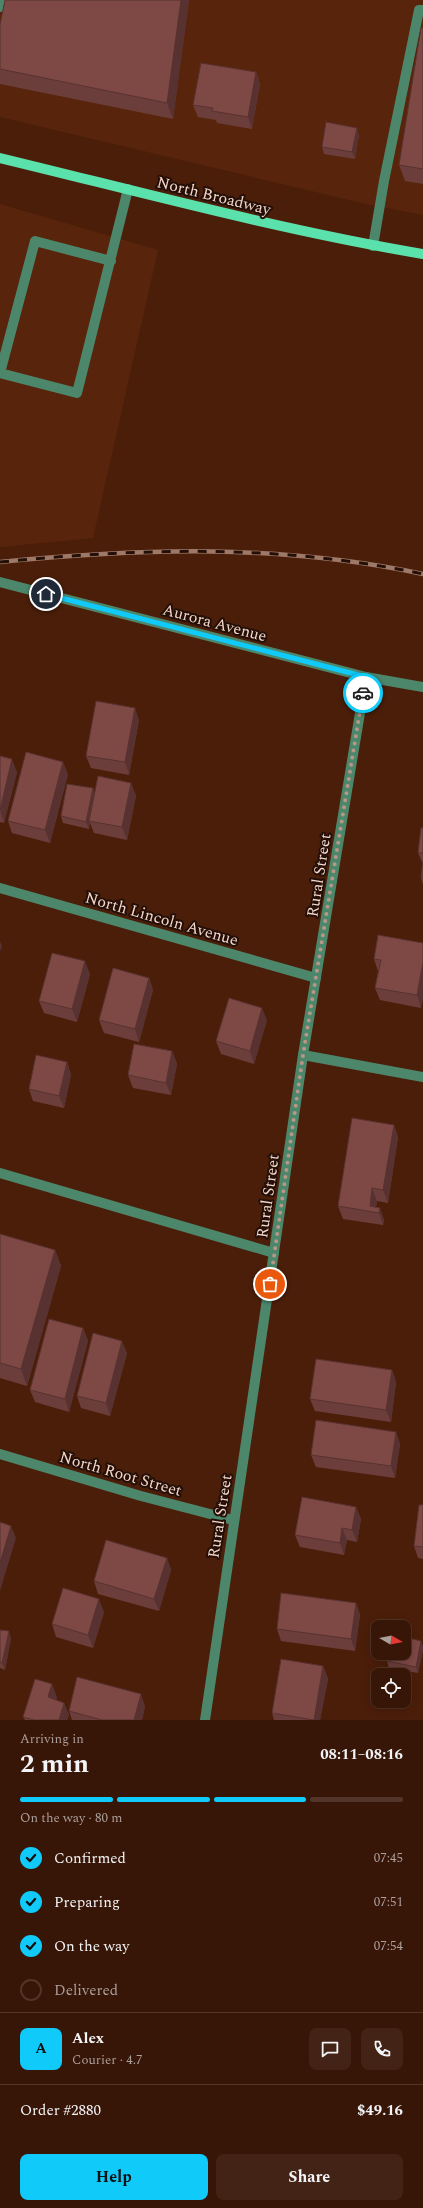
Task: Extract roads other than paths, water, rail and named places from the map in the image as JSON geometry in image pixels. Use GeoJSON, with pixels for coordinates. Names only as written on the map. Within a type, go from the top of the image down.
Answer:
{"type":"FeatureCollection","features":[{"type":"Feature","properties":{"kind":"main road","name":"North Broadway"},"geometry":{"type":"LineString","coordinates":[[0,158],[224,214],[373,246],[423,254]]}},
{"type":"Feature","properties":{"kind":"street"},"geometry":{"type":"LineString","coordinates":[[0,6],[1,0]]}},
{"type":"Feature","properties":{"kind":"street"},"geometry":{"type":"LineString","coordinates":[[373,246],[384,181],[419,10],[423,10]]}},
{"type":"Feature","properties":{"kind":"street"},"geometry":{"type":"LineString","coordinates":[[111,261],[35,241],[0,373],[76,393],[111,261],[128,189]]}},
{"type":"Feature","properties":{"kind":"street","name":"Aurora Avenue"},"geometry":{"type":"LineString","coordinates":[[0,582],[366,677],[423,687]]}},
{"type":"Feature","properties":{"kind":"street","name":"Rural Street"},"geometry":{"type":"LineString","coordinates":[[205,1720],[233,1520],[303,1055],[366,677]]}},
{"type":"Feature","properties":{"kind":"street","name":"North Lincoln Avenue"},"geometry":{"type":"LineString","coordinates":[[0,888],[316,978]]}},
{"type":"Feature","properties":{"kind":"street"},"geometry":{"type":"LineString","coordinates":[[303,1055],[423,1077]]}},
{"type":"Feature","properties":{"kind":"street"},"geometry":{"type":"LineString","coordinates":[[0,1173],[274,1254]]}},
{"type":"Feature","properties":{"kind":"street","name":"North Root Street"},"geometry":{"type":"LineString","coordinates":[[0,1454],[141,1496],[233,1520]]}},
{"type":"Feature","properties":{"kind":"railway"},"geometry":{"type":"LineString","coordinates":[[0,562],[54,557],[160,552],[265,553],[370,564],[423,574]]}}]}
